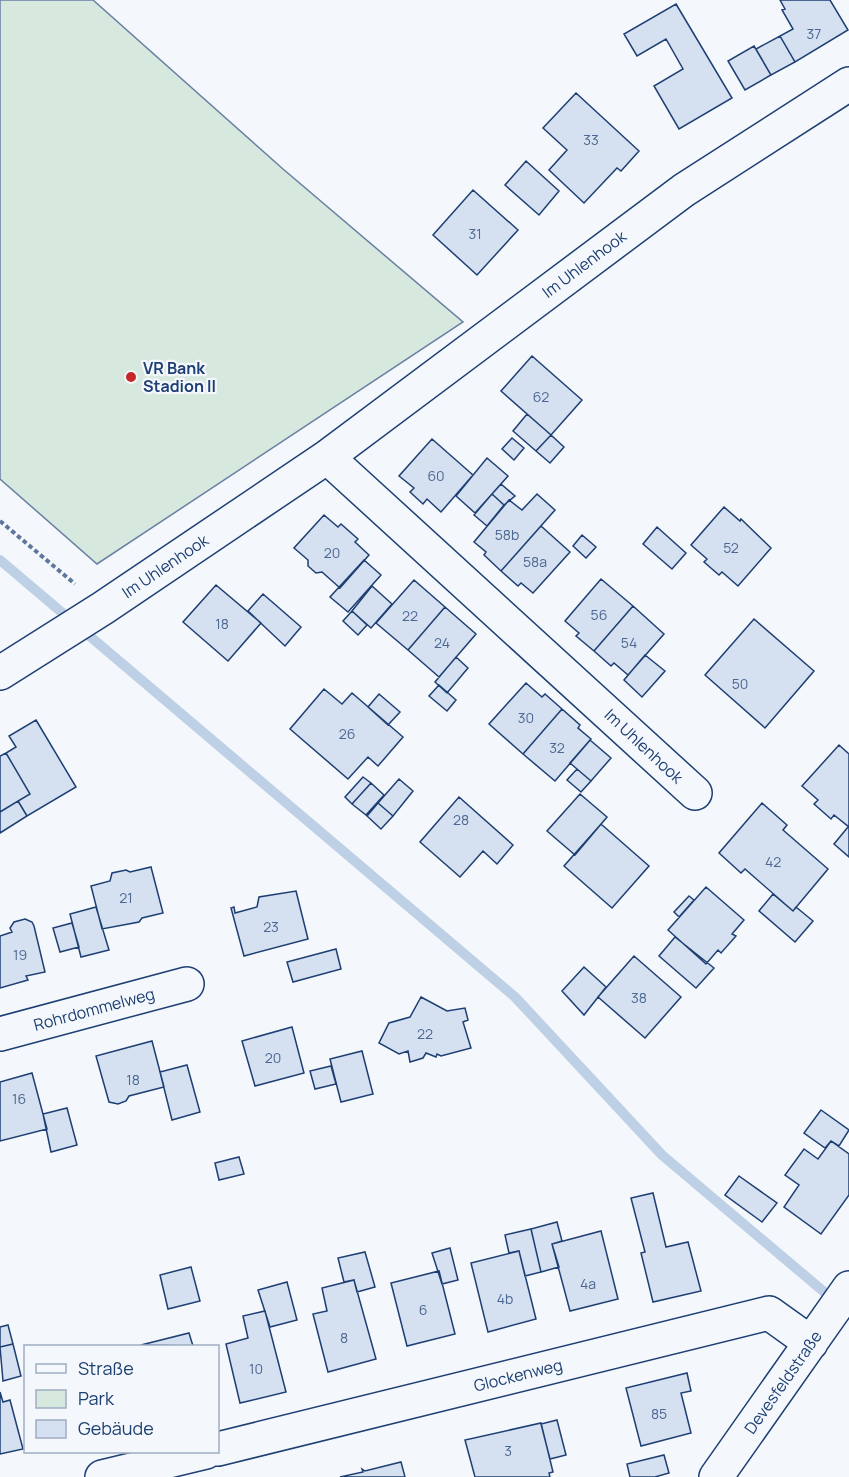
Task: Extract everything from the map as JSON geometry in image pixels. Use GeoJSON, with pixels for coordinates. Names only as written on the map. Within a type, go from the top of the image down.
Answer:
{"type":"FeatureCollection","features":[{"type":"Feature","properties":{"kind":"street","name":"Im Uhlenhook"},"geometry":{"type":"LineString","coordinates":[[0,673],[104,608],[327,457],[684,189],[849,84]]}},
{"type":"Feature","properties":{"kind":"street","name":"Im Uhlenhook"},"geometry":{"type":"LineString","coordinates":[[327,457],[696,793]]}},
{"type":"Feature","properties":{"kind":"street","name":"Rohrdommelweg"},"geometry":{"type":"LineString","coordinates":[[0,1034],[187,984]]}},
{"type":"Feature","properties":{"kind":"street","name":"Devesfeldstraße"},"geometry":{"type":"LineString","coordinates":[[716,1477],[849,1288]]}},
{"type":"Feature","properties":{"kind":"street","name":"Glockenweg"},"geometry":{"type":"LineString","coordinates":[[219,1449],[769,1313],[811,1342]]}},
{"type":"Feature","properties":{"kind":"street"},"geometry":{"type":"LineString","coordinates":[[102,1477],[202,1453]]}},
{"type":"Feature","properties":{"kind":"path"},"geometry":{"type":"LineString","coordinates":[[0,520],[104,608]]}},
{"type":"Feature","properties":{"kind":"green space","name":"VR Bank Stadion II"},"geometry":{"type":"Polygon","coordinates":[[[0,0],[93,0],[283,169],[463,322],[97,564],[0,479],[0,0]]]}},
{"type":"Feature","properties":{"kind":"building"},"geometry":{"type":"Polygon","coordinates":[[[780,0],[830,0],[848,30],[795,62],[780,36],[793,29],[782,10],[785,9],[780,0]]]}},
{"type":"Feature","properties":{"kind":"building"},"geometry":{"type":"Polygon","coordinates":[[[676,4],[732,98],[679,129],[654,86],[683,69],[666,39],[637,56],[624,34],[676,4]]]}},
{"type":"Feature","properties":{"kind":"building"},"geometry":{"type":"Polygon","coordinates":[[[780,36],[795,62],[771,75],[756,49],[780,36]]]}},
{"type":"Feature","properties":{"kind":"building"},"geometry":{"type":"Polygon","coordinates":[[[754,46],[771,75],[745,90],[728,61],[754,46]]]}},
{"type":"Feature","properties":{"kind":"building"},"geometry":{"type":"Polygon","coordinates":[[[576,93],[639,151],[621,171],[617,168],[584,203],[549,170],[567,150],[543,128],[576,93]]]}},
{"type":"Feature","properties":{"kind":"building"},"geometry":{"type":"Polygon","coordinates":[[[526,161],[559,191],[539,215],[505,185],[526,161]]]}},
{"type":"Feature","properties":{"kind":"building"},"geometry":{"type":"Polygon","coordinates":[[[473,190],[518,230],[477,275],[433,235],[473,190]]]}},
{"type":"Feature","properties":{"kind":"building"},"geometry":{"type":"Polygon","coordinates":[[[532,356],[582,400],[551,435],[501,391],[532,356]]]}},
{"type":"Feature","properties":{"kind":"building"},"geometry":{"type":"Polygon","coordinates":[[[527,414],[551,435],[536,451],[513,431],[527,414]]]}},
{"type":"Feature","properties":{"kind":"building"},"geometry":{"type":"Polygon","coordinates":[[[551,435],[564,447],[550,463],[536,451],[551,435]]]}},
{"type":"Feature","properties":{"kind":"building"},"geometry":{"type":"Polygon","coordinates":[[[512,438],[524,448],[514,460],[502,449],[512,438]]]}},
{"type":"Feature","properties":{"kind":"building"},"geometry":{"type":"Polygon","coordinates":[[[432,439],[473,475],[441,512],[427,499],[423,504],[410,492],[414,488],[399,476],[432,439]]]}},
{"type":"Feature","properties":{"kind":"building"},"geometry":{"type":"Polygon","coordinates":[[[487,458],[508,476],[475,513],[456,496],[487,458]]]}},
{"type":"Feature","properties":{"kind":"building"},"geometry":{"type":"Polygon","coordinates":[[[501,484],[515,496],[504,505],[492,494],[501,484]]]}},
{"type":"Feature","properties":{"kind":"building"},"geometry":{"type":"Polygon","coordinates":[[[492,494],[504,505],[487,526],[474,515],[492,494]]]}},
{"type":"Feature","properties":{"kind":"building"},"geometry":{"type":"Polygon","coordinates":[[[537,494],[555,510],[501,571],[484,555],[486,552],[474,542],[509,500],[522,510],[537,494]]]}},
{"type":"Feature","properties":{"kind":"building"},"geometry":{"type":"Polygon","coordinates":[[[724,507],[740,521],[741,519],[771,548],[738,586],[722,572],[719,575],[704,562],[707,559],[691,545],[724,507]]]}},
{"type":"Feature","properties":{"kind":"building"},"geometry":{"type":"Polygon","coordinates":[[[324,515],[338,527],[341,524],[358,539],[355,542],[369,555],[340,588],[322,572],[316,573],[308,566],[308,560],[294,548],[324,515]]]}},
{"type":"Feature","properties":{"kind":"building"},"geometry":{"type":"Polygon","coordinates":[[[541,526],[570,552],[533,593],[521,583],[518,586],[501,571],[541,526]]]}},
{"type":"Feature","properties":{"kind":"building"},"geometry":{"type":"Polygon","coordinates":[[[657,527],[686,553],[672,569],[643,544],[657,527]]]}},
{"type":"Feature","properties":{"kind":"building"},"geometry":{"type":"Polygon","coordinates":[[[582,535],[596,547],[586,558],[573,546],[582,535]]]}},
{"type":"Feature","properties":{"kind":"building"},"geometry":{"type":"Polygon","coordinates":[[[364,560],[381,575],[348,612],[330,597],[364,560]]]}},
{"type":"Feature","properties":{"kind":"building"},"geometry":{"type":"Polygon","coordinates":[[[601,579],[633,606],[594,651],[576,636],[579,633],[565,621],[601,579]]]}},
{"type":"Feature","properties":{"kind":"building"},"geometry":{"type":"Polygon","coordinates":[[[414,580],[445,607],[408,650],[376,623],[414,580]]]}},
{"type":"Feature","properties":{"kind":"building"},"geometry":{"type":"Polygon","coordinates":[[[216,585],[261,623],[228,661],[183,622],[216,585]]]}},
{"type":"Feature","properties":{"kind":"building"},"geometry":{"type":"Polygon","coordinates":[[[372,586],[392,604],[371,628],[352,611],[372,586]]]}},
{"type":"Feature","properties":{"kind":"building"},"geometry":{"type":"Polygon","coordinates":[[[263,594],[301,627],[285,646],[248,611],[263,594]]]}},
{"type":"Feature","properties":{"kind":"building"},"geometry":{"type":"Polygon","coordinates":[[[633,606],[664,634],[628,675],[614,663],[611,666],[594,651],[633,606]]]}},
{"type":"Feature","properties":{"kind":"building"},"geometry":{"type":"Polygon","coordinates":[[[445,607],[476,634],[439,677],[408,650],[445,607]]]}},
{"type":"Feature","properties":{"kind":"building"},"geometry":{"type":"Polygon","coordinates":[[[352,611],[367,625],[358,635],[343,621],[352,611]]]}},
{"type":"Feature","properties":{"kind":"building"},"geometry":{"type":"Polygon","coordinates":[[[754,619],[814,671],[765,728],[705,675],[754,619]]]}},
{"type":"Feature","properties":{"kind":"building"},"geometry":{"type":"Polygon","coordinates":[[[645,655],[665,671],[642,697],[624,680],[645,655]]]}},
{"type":"Feature","properties":{"kind":"building"},"geometry":{"type":"Polygon","coordinates":[[[456,657],[468,668],[447,693],[435,682],[456,657]]]}},
{"type":"Feature","properties":{"kind":"building"},"geometry":{"type":"Polygon","coordinates":[[[526,683],[542,697],[545,694],[562,709],[523,754],[489,724],[526,683]]]}},
{"type":"Feature","properties":{"kind":"building"},"geometry":{"type":"Polygon","coordinates":[[[439,685],[456,700],[447,711],[429,696],[439,685]]]}},
{"type":"Feature","properties":{"kind":"building"},"geometry":{"type":"Polygon","coordinates":[[[324,689],[342,704],[352,693],[403,737],[378,766],[368,757],[348,779],[290,729],[324,689]]]}},
{"type":"Feature","properties":{"kind":"building"},"geometry":{"type":"Polygon","coordinates":[[[379,694],[400,712],[388,725],[368,707],[379,694]]]}},
{"type":"Feature","properties":{"kind":"building"},"geometry":{"type":"Polygon","coordinates":[[[562,709],[580,725],[578,728],[591,739],[555,781],[523,754],[562,709]]]}},
{"type":"Feature","properties":{"kind":"building"},"geometry":{"type":"Polygon","coordinates":[[[36,720],[76,787],[27,816],[18,801],[30,794],[6,753],[16,747],[9,736],[36,720]]]}},
{"type":"Feature","properties":{"kind":"building"},"geometry":{"type":"Polygon","coordinates":[[[590,740],[611,758],[591,781],[570,763],[590,740]]]}},
{"type":"Feature","properties":{"kind":"building"},"geometry":{"type":"Polygon","coordinates":[[[839,745],[849,754],[849,827],[834,815],[831,819],[814,804],[818,800],[802,786],[839,745]]]}},
{"type":"Feature","properties":{"kind":"building"},"geometry":{"type":"Polygon","coordinates":[[[6,753],[30,794],[0,812],[0,756],[6,753]]]}},
{"type":"Feature","properties":{"kind":"building"},"geometry":{"type":"Polygon","coordinates":[[[577,769],[591,781],[581,792],[567,780],[577,769]]]}},
{"type":"Feature","properties":{"kind":"building"},"geometry":{"type":"Polygon","coordinates":[[[363,777],[371,783],[352,804],[345,797],[363,777]]]}},
{"type":"Feature","properties":{"kind":"building"},"geometry":{"type":"Polygon","coordinates":[[[399,779],[413,791],[393,816],[378,803],[399,779]]]}},
{"type":"Feature","properties":{"kind":"building"},"geometry":{"type":"Polygon","coordinates":[[[371,783],[384,795],[366,815],[352,804],[371,783]]]}},
{"type":"Feature","properties":{"kind":"building"},"geometry":{"type":"Polygon","coordinates":[[[580,794],[607,817],[575,855],[547,831],[580,794]]]}},
{"type":"Feature","properties":{"kind":"building"},"geometry":{"type":"Polygon","coordinates":[[[459,797],[513,845],[497,864],[483,851],[460,877],[420,842],[459,797]]]}},
{"type":"Feature","properties":{"kind":"building"},"geometry":{"type":"Polygon","coordinates":[[[18,801],[27,816],[0,833],[0,812],[18,801]]]}},
{"type":"Feature","properties":{"kind":"building"},"geometry":{"type":"Polygon","coordinates":[[[378,803],[393,816],[381,829],[367,816],[378,803]]]}},
{"type":"Feature","properties":{"kind":"building"},"geometry":{"type":"Polygon","coordinates":[[[762,803],[787,825],[783,830],[828,869],[793,911],[745,869],[741,873],[719,853],[762,803]]]}},
{"type":"Feature","properties":{"kind":"building"},"geometry":{"type":"Polygon","coordinates":[[[601,824],[649,866],[612,908],[564,866],[601,824]]]}},
{"type":"Feature","properties":{"kind":"building"},"geometry":{"type":"Polygon","coordinates":[[[849,827],[849,857],[834,844],[849,827]]]}},
{"type":"Feature","properties":{"kind":"building"},"geometry":{"type":"Polygon","coordinates":[[[151,867],[163,913],[142,918],[139,922],[102,929],[91,886],[110,881],[112,873],[151,867]]]}},
{"type":"Feature","properties":{"kind":"building"},"geometry":{"type":"Polygon","coordinates":[[[706,887],[744,920],[732,934],[736,936],[721,953],[718,950],[706,964],[668,930],[706,887]]]}},
{"type":"Feature","properties":{"kind":"building"},"geometry":{"type":"Polygon","coordinates":[[[296,891],[308,939],[244,956],[231,908],[234,907],[235,913],[257,907],[259,897],[296,891]]]}},
{"type":"Feature","properties":{"kind":"building"},"geometry":{"type":"Polygon","coordinates":[[[773,894],[793,911],[796,907],[813,921],[795,942],[759,911],[773,894]]]}},
{"type":"Feature","properties":{"kind":"building"},"geometry":{"type":"Polygon","coordinates":[[[689,896],[694,900],[679,917],[674,912],[689,896]]]}},
{"type":"Feature","properties":{"kind":"building"},"geometry":{"type":"Polygon","coordinates":[[[96,907],[109,950],[81,957],[70,914],[96,907]]]}},
{"type":"Feature","properties":{"kind":"building"},"geometry":{"type":"Polygon","coordinates":[[[25,919],[32,922],[34,926],[45,972],[26,976],[28,980],[0,988],[0,936],[12,932],[10,928],[14,922],[25,919]]]}},
{"type":"Feature","properties":{"kind":"building"},"geometry":{"type":"Polygon","coordinates":[[[72,923],[79,947],[60,952],[53,928],[72,923]]]}},
{"type":"Feature","properties":{"kind":"building"},"geometry":{"type":"Polygon","coordinates":[[[675,937],[714,968],[696,988],[659,956],[675,937]]]}},
{"type":"Feature","properties":{"kind":"building"},"geometry":{"type":"Polygon","coordinates":[[[336,949],[341,969],[293,982],[287,962],[336,949]]]}},
{"type":"Feature","properties":{"kind":"building"},"geometry":{"type":"Polygon","coordinates":[[[634,956],[681,997],[645,1038],[598,997],[634,956]]]}},
{"type":"Feature","properties":{"kind":"building"},"geometry":{"type":"Polygon","coordinates":[[[584,967],[606,987],[584,1015],[562,991],[584,967]]]}},
{"type":"Feature","properties":{"kind":"building"},"geometry":{"type":"Polygon","coordinates":[[[421,997],[447,1011],[465,1008],[468,1020],[463,1022],[471,1048],[441,1056],[437,1054],[436,1057],[426,1053],[423,1058],[410,1062],[408,1051],[399,1054],[379,1043],[389,1023],[410,1017],[421,997]]]}},
{"type":"Feature","properties":{"kind":"building"},"geometry":{"type":"Polygon","coordinates":[[[292,1027],[304,1073],[255,1086],[242,1041],[292,1027]]]}},
{"type":"Feature","properties":{"kind":"building"},"geometry":{"type":"Polygon","coordinates":[[[152,1041],[164,1087],[129,1096],[126,1101],[118,1104],[109,1102],[96,1056],[152,1041]]]}},
{"type":"Feature","properties":{"kind":"building"},"geometry":{"type":"Polygon","coordinates":[[[362,1051],[373,1094],[341,1102],[330,1059],[362,1051]]]}},
{"type":"Feature","properties":{"kind":"building"},"geometry":{"type":"Polygon","coordinates":[[[187,1065],[200,1112],[172,1120],[160,1072],[187,1065]]]}},
{"type":"Feature","properties":{"kind":"building"},"geometry":{"type":"Polygon","coordinates":[[[331,1066],[336,1084],[315,1089],[310,1071],[331,1066]]]}},
{"type":"Feature","properties":{"kind":"building"},"geometry":{"type":"Polygon","coordinates":[[[32,1073],[47,1129],[0,1141],[0,1082],[32,1073]]]}},
{"type":"Feature","properties":{"kind":"building"},"geometry":{"type":"Polygon","coordinates":[[[67,1108],[77,1145],[51,1152],[43,1114],[67,1108]]]}},
{"type":"Feature","properties":{"kind":"building"},"geometry":{"type":"Polygon","coordinates":[[[821,1110],[849,1130],[839,1146],[831,1141],[825,1148],[804,1133],[821,1110]]]}},
{"type":"Feature","properties":{"kind":"building"},"geometry":{"type":"Polygon","coordinates":[[[831,1141],[849,1154],[849,1195],[821,1234],[784,1207],[799,1185],[785,1175],[804,1149],[818,1159],[831,1141]]]}},
{"type":"Feature","properties":{"kind":"building"},"geometry":{"type":"Polygon","coordinates":[[[239,1157],[244,1174],[219,1180],[215,1163],[239,1157]]]}},
{"type":"Feature","properties":{"kind":"building"},"geometry":{"type":"Polygon","coordinates":[[[739,1176],[777,1203],[762,1222],[725,1195],[739,1176]]]}},
{"type":"Feature","properties":{"kind":"building"},"geometry":{"type":"Polygon","coordinates":[[[653,1193],[666,1247],[688,1242],[701,1291],[653,1302],[641,1253],[645,1252],[631,1198],[653,1193]]]}},
{"type":"Feature","properties":{"kind":"building"},"geometry":{"type":"Polygon","coordinates":[[[557,1222],[562,1241],[552,1244],[559,1267],[541,1272],[531,1229],[557,1222]]]}},
{"type":"Feature","properties":{"kind":"building"},"geometry":{"type":"Polygon","coordinates":[[[531,1229],[541,1272],[525,1276],[519,1251],[509,1253],[505,1235],[531,1229]]]}},
{"type":"Feature","properties":{"kind":"building"},"geometry":{"type":"Polygon","coordinates":[[[601,1231],[618,1299],[570,1311],[552,1244],[601,1231]]]}},
{"type":"Feature","properties":{"kind":"building"},"geometry":{"type":"Polygon","coordinates":[[[450,1248],[458,1280],[442,1284],[432,1253],[450,1248]]]}},
{"type":"Feature","properties":{"kind":"building"},"geometry":{"type":"Polygon","coordinates":[[[519,1251],[536,1319],[488,1332],[471,1263],[519,1251]]]}},
{"type":"Feature","properties":{"kind":"building"},"geometry":{"type":"Polygon","coordinates":[[[365,1252],[375,1287],[357,1292],[354,1280],[344,1282],[338,1258],[365,1252]]]}},
{"type":"Feature","properties":{"kind":"building"},"geometry":{"type":"Polygon","coordinates":[[[191,1267],[200,1301],[168,1309],[160,1275],[191,1267]]]}},
{"type":"Feature","properties":{"kind":"building"},"geometry":{"type":"Polygon","coordinates":[[[439,1271],[455,1334],[407,1346],[391,1283],[439,1271]]]}},
{"type":"Feature","properties":{"kind":"building"},"geometry":{"type":"Polygon","coordinates":[[[354,1280],[376,1359],[328,1372],[313,1314],[327,1311],[322,1288],[354,1280]]]}},
{"type":"Feature","properties":{"kind":"building"},"geometry":{"type":"Polygon","coordinates":[[[287,1282],[297,1320],[270,1327],[258,1290],[287,1282]]]}},
{"type":"Feature","properties":{"kind":"building"},"geometry":{"type":"Polygon","coordinates":[[[265,1311],[286,1392],[240,1403],[226,1344],[248,1338],[243,1316],[265,1311]]]}},
{"type":"Feature","properties":{"kind":"building"},"geometry":{"type":"Polygon","coordinates":[[[8,1325],[13,1344],[0,1347],[0,1327],[8,1325]]]}},
{"type":"Feature","properties":{"kind":"building"},"geometry":{"type":"Polygon","coordinates":[[[189,1333],[193,1345],[141,1345],[189,1333]]]}},
{"type":"Feature","properties":{"kind":"building"},"geometry":{"type":"Polygon","coordinates":[[[13,1344],[21,1376],[3,1381],[0,1347],[13,1344]]]}},
{"type":"Feature","properties":{"kind":"building"},"geometry":{"type":"Polygon","coordinates":[[[687,1373],[691,1391],[681,1393],[691,1433],[641,1446],[626,1388],[687,1373]]]}},
{"type":"Feature","properties":{"kind":"building"},"geometry":{"type":"Polygon","coordinates":[[[0,1392],[3,1402],[10,1400],[23,1449],[0,1454],[0,1392]]]}},
{"type":"Feature","properties":{"kind":"building"},"geometry":{"type":"Polygon","coordinates":[[[557,1420],[566,1455],[550,1459],[541,1424],[557,1420]]]}},
{"type":"Feature","properties":{"kind":"building"},"geometry":{"type":"Polygon","coordinates":[[[541,1423],[553,1472],[549,1473],[550,1477],[475,1477],[465,1440],[541,1423]]]}},
{"type":"Feature","properties":{"kind":"building"},"geometry":{"type":"Polygon","coordinates":[[[664,1455],[669,1473],[655,1477],[630,1477],[627,1464],[664,1455]]]}},
{"type":"Feature","properties":{"kind":"building"},"geometry":{"type":"Polygon","coordinates":[[[401,1462],[405,1477],[340,1477],[363,1472],[362,1469],[365,1471],[401,1462]]]}},
{"type":"Feature","properties":{"kind":"waterway"},"geometry":{"type":"LineString","coordinates":[[0,560],[515,997],[662,1155],[836,1302]]}},
{"type":"Feature","properties":{"kind":"place","name":"VR Bank Stadion II"},"geometry":{"type":"Point","coordinates":[131,377]}}]}
